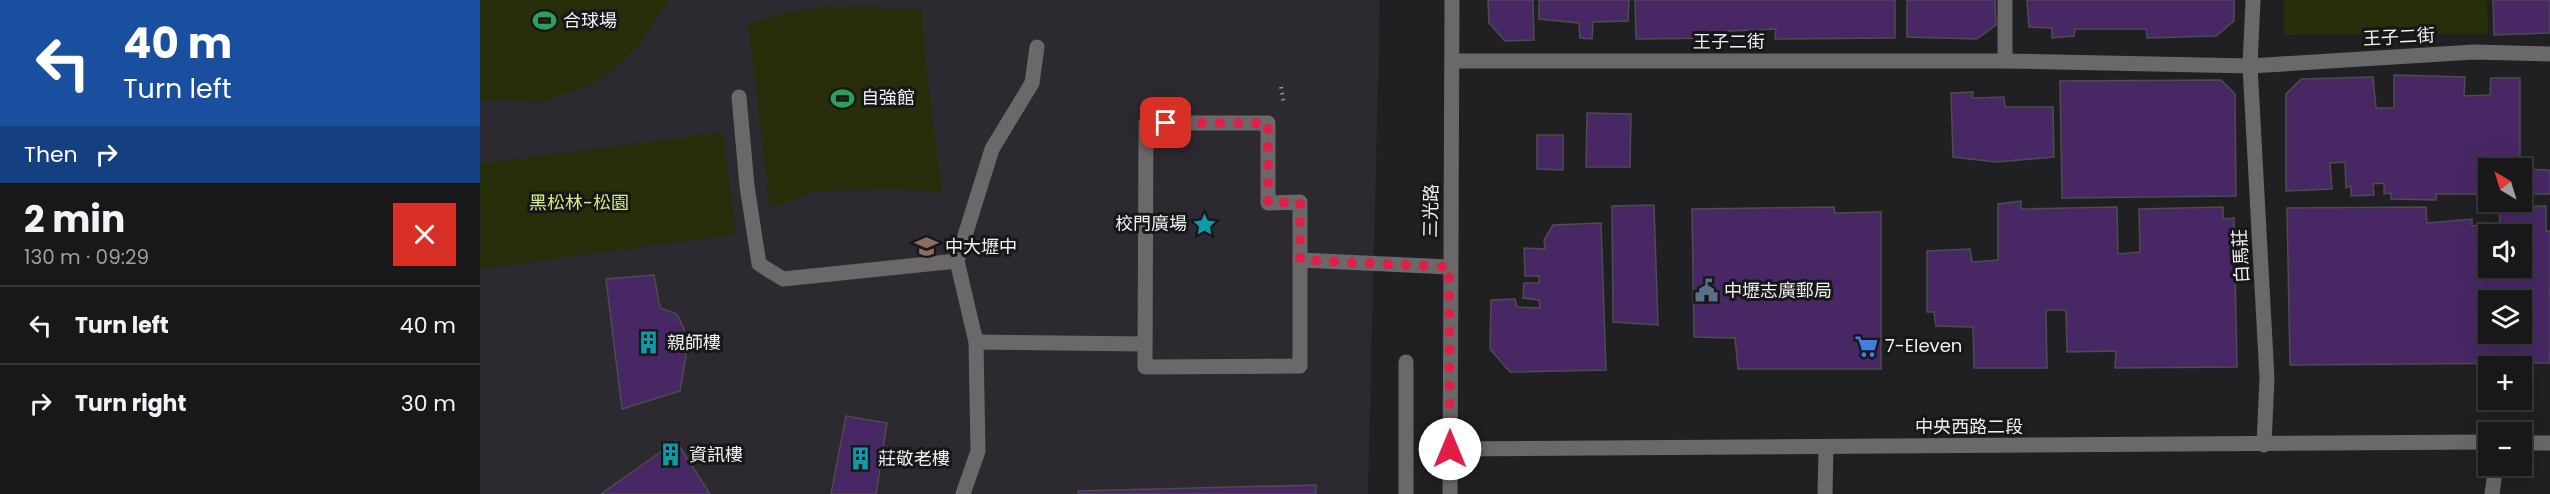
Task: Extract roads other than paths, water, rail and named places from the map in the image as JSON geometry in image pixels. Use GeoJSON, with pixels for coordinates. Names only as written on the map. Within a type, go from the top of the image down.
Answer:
{"type":"FeatureCollection","features":[{"type":"Feature","properties":{"kind":"street","name":"三光路"},"geometry":{"type":"LineString","coordinates":[[1450,494],[1449,267],[1452,0]]}},
{"type":"Feature","properties":{"kind":"street"},"geometry":{"type":"LineString","coordinates":[[2005,0],[2005,61]]}},
{"type":"Feature","properties":{"kind":"street","name":"白馬莊"},"geometry":{"type":"LineString","coordinates":[[2253,0],[2250,66],[2267,378],[2264,445]]}},
{"type":"Feature","properties":{"kind":"street"},"geometry":{"type":"LineString","coordinates":[[963,494],[978,451],[976,342],[957,261],[992,149],[1032,83],[1037,47]]}},
{"type":"Feature","properties":{"kind":"street","name":"王子二街"},"geometry":{"type":"LineString","coordinates":[[1453,61],[2005,61],[2250,66],[2474,52],[2550,54]]}},
{"type":"Feature","properties":{"kind":"street"},"geometry":{"type":"LineString","coordinates":[[739,97],[747,186],[759,264],[783,279],[957,261]]}},
{"type":"Feature","properties":{"kind":"street"},"geometry":{"type":"LineString","coordinates":[[1146,123],[1268,123],[1268,203],[1300,202],[1300,260],[1300,366],[1145,367],[1146,123]]}},
{"type":"Feature","properties":{"kind":"street"},"geometry":{"type":"LineString","coordinates":[[1300,260],[1449,267]]}},
{"type":"Feature","properties":{"kind":"street"},"geometry":{"type":"LineString","coordinates":[[976,342],[1145,344]]}},
{"type":"Feature","properties":{"kind":"street"},"geometry":{"type":"LineString","coordinates":[[1406,362],[1406,494]]}},
{"type":"Feature","properties":{"kind":"street","name":"中央西路二段"},"geometry":{"type":"LineString","coordinates":[[1450,449],[2478,442]]}},
{"type":"Feature","properties":{"kind":"street"},"geometry":{"type":"LineString","coordinates":[[2532,442],[2550,443]]}},
{"type":"Feature","properties":{"kind":"street"},"geometry":{"type":"LineString","coordinates":[[1825,494],[1826,448]]}},
{"type":"Feature","properties":{"kind":"street"},"geometry":{"type":"LineString","coordinates":[[2492,494],[2494,476]]}},
{"type":"Feature","properties":{"kind":"place","name":"合球場"},"geometry":{"type":"Point","coordinates":[545,21]}},
{"type":"Feature","properties":{"kind":"place","name":"自強館"},"geometry":{"type":"Point","coordinates":[843,98]}},
{"type":"Feature","properties":{"kind":"place","name":"校門廣場"},"geometry":{"type":"Point","coordinates":[1205,224]}},
{"type":"Feature","properties":{"kind":"place","name":"中大壢中"},"geometry":{"type":"Point","coordinates":[927,247]}},
{"type":"Feature","properties":{"kind":"place","name":"中壢志廣郵局"},"geometry":{"type":"Point","coordinates":[1706,291]}},
{"type":"Feature","properties":{"kind":"place","name":"親師樓"},"geometry":{"type":"Point","coordinates":[649,343]}},
{"type":"Feature","properties":{"kind":"place","name":"7-Eleven"},"geometry":{"type":"Point","coordinates":[1867,346]}},
{"type":"Feature","properties":{"kind":"place","name":"資訊樓"},"geometry":{"type":"Point","coordinates":[671,455]}},
{"type":"Feature","properties":{"kind":"place","name":"莊敬老樓"},"geometry":{"type":"Point","coordinates":[860,459]}},
{"type":"Feature","properties":{"kind":"park label","name":"黑松林-松園"},"geometry":{"type":"Point","coordinates":[579,203]}}]}
